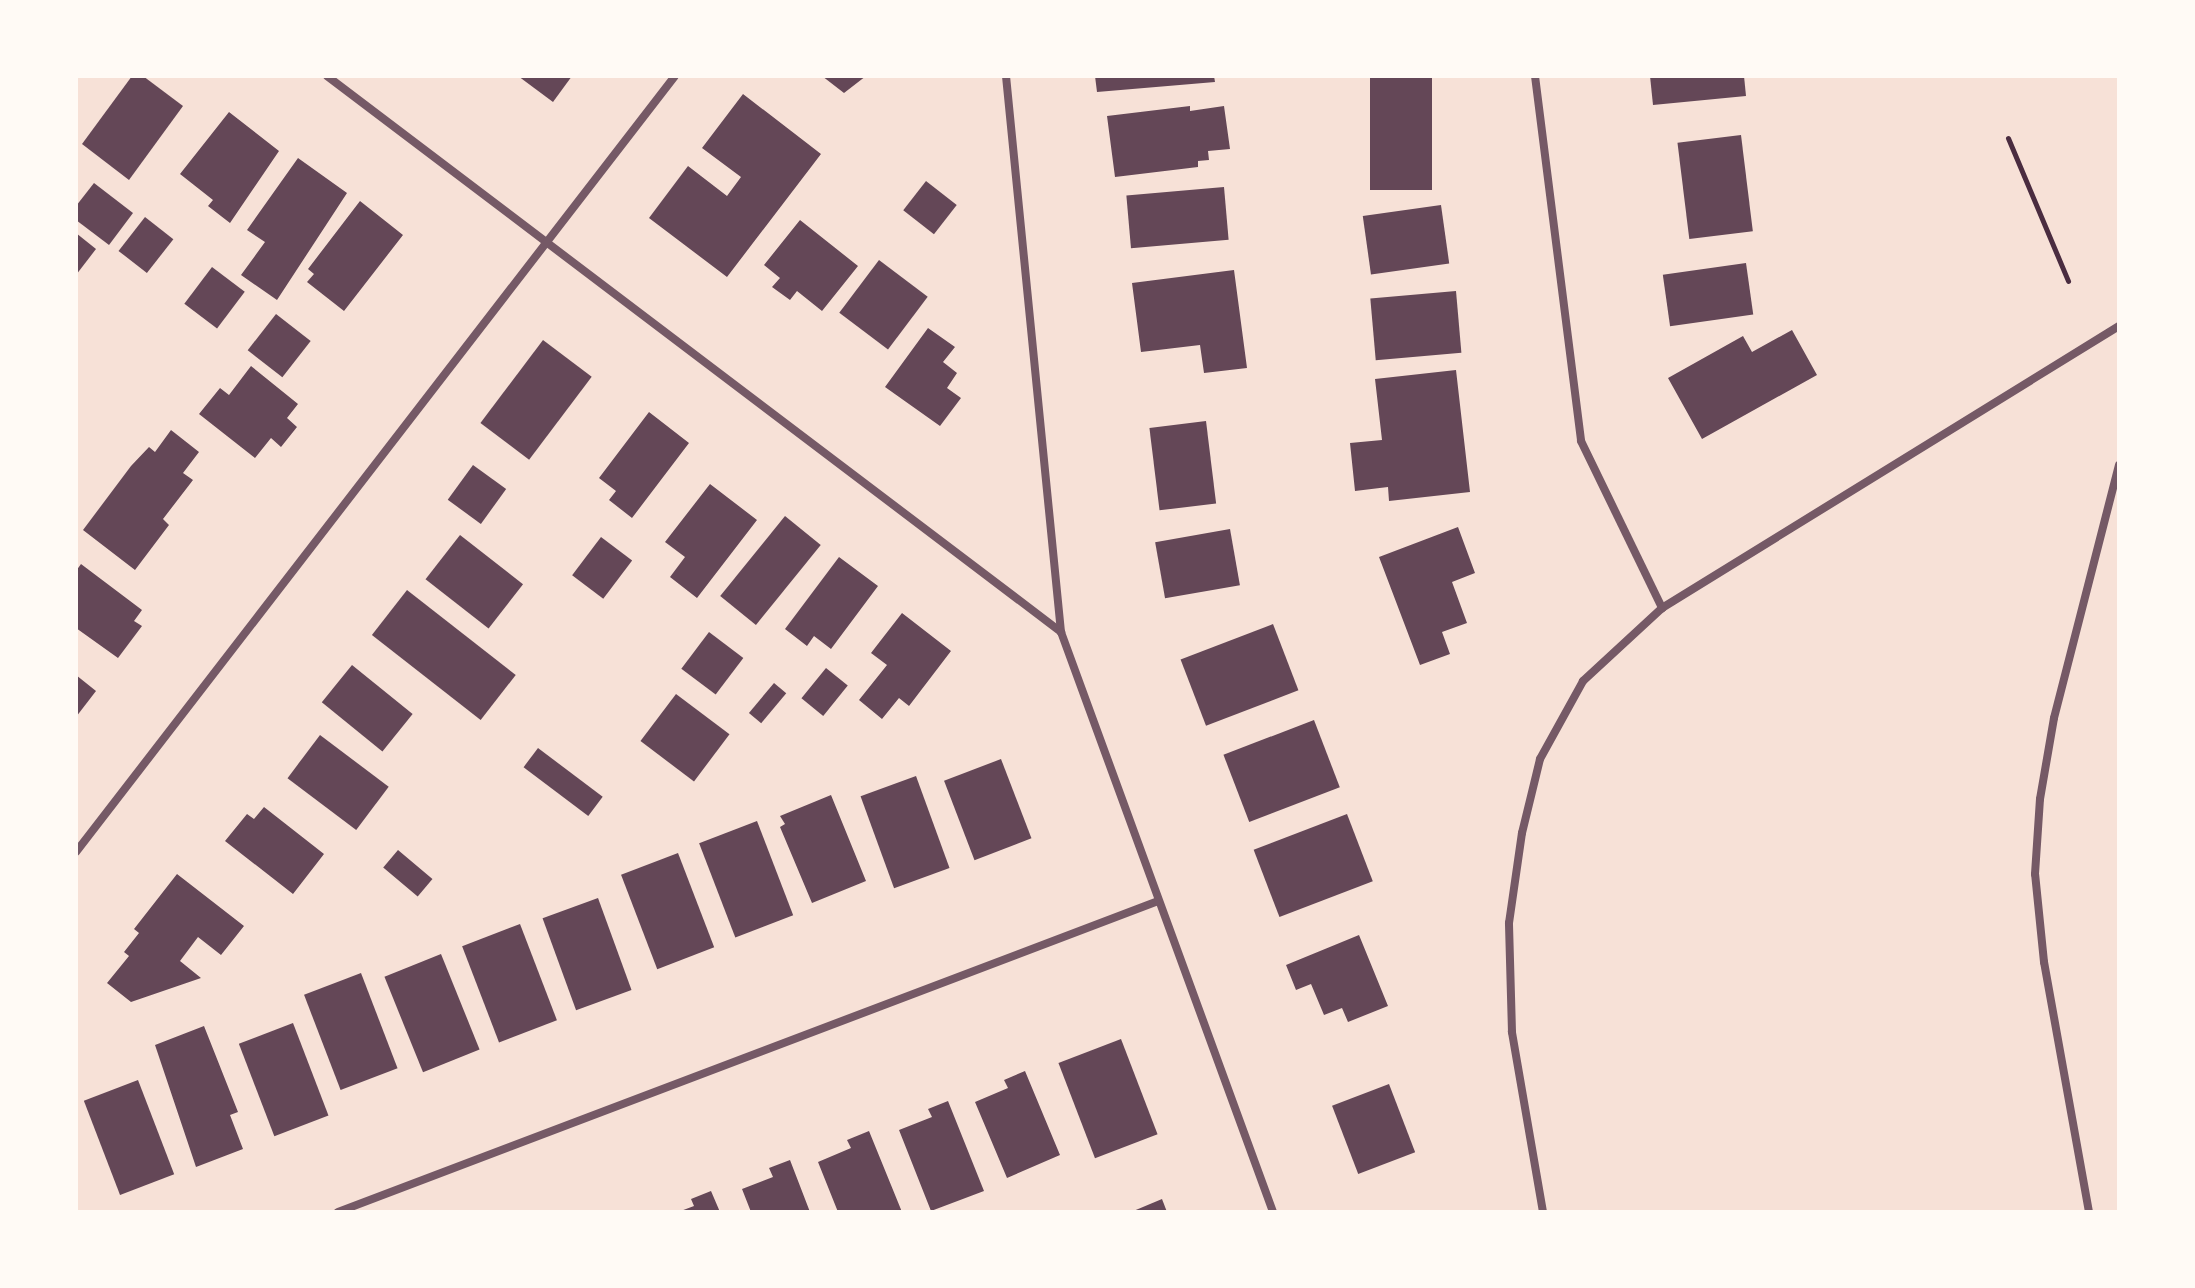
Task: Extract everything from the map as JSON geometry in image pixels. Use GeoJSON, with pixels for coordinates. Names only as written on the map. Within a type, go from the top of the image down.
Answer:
{"type":"FeatureCollection","features":[{"type":"Feature","properties":{"kind":"street"},"geometry":{"type":"LineString","coordinates":[[327,76],[1061,632]]}},
{"type":"Feature","properties":{"kind":"street"},"geometry":{"type":"LineString","coordinates":[[76,852],[675,76]]}},
{"type":"Feature","properties":{"kind":"street"},"geometry":{"type":"LineString","coordinates":[[1006,76],[1061,632],[1156,902],[1273,1212]]}},
{"type":"Feature","properties":{"kind":"street"},"geometry":{"type":"LineString","coordinates":[[1535,76],[1581,441],[1662,608]]}},
{"type":"Feature","properties":{"kind":"street"},"geometry":{"type":"LineString","coordinates":[[1543,1212],[1507,978],[1522,833],[1540,759],[1583,681],[1662,608],[2119,326]]}},
{"type":"Feature","properties":{"kind":"street"},"geometry":{"type":"LineString","coordinates":[[2089,1212],[2044,962],[2035,874],[2040,799],[2054,718],[2119,465]]}},
{"type":"Feature","properties":{"kind":"street"},"geometry":{"type":"LineString","coordinates":[[338,1212],[1156,902]]}},
{"type":"Feature","properties":{"kind":"path"},"geometry":{"type":"LineString","coordinates":[[2008,138],[2068,281]]}},
{"type":"Feature","properties":{"kind":"building"},"geometry":{"type":"Polygon","coordinates":[[[132,76],[143,76],[183,106],[129,180],[82,144],[132,76]]]}},
{"type":"Feature","properties":{"kind":"building"},"geometry":{"type":"Polygon","coordinates":[[[518,76],[572,76],[553,102],[518,76]]]}},
{"type":"Feature","properties":{"kind":"building"},"geometry":{"type":"Polygon","coordinates":[[[822,76],[866,76],[844,93],[822,76]]]}},
{"type":"Feature","properties":{"kind":"building"},"geometry":{"type":"Polygon","coordinates":[[[1095,76],[1214,76],[1215,82],[1097,92],[1095,76]]]}},
{"type":"Feature","properties":{"kind":"building"},"geometry":{"type":"Polygon","coordinates":[[[1370,76],[1432,76],[1432,190],[1370,190],[1370,76]]]}},
{"type":"Feature","properties":{"kind":"building"},"geometry":{"type":"Polygon","coordinates":[[[1650,76],[1744,76],[1746,96],[1653,105],[1650,76]]]}},
{"type":"Feature","properties":{"kind":"building"},"geometry":{"type":"Polygon","coordinates":[[[743,94],[821,154],[727,277],[649,218],[688,166],[727,196],[741,177],[702,148],[743,94]]]}},
{"type":"Feature","properties":{"kind":"building"},"geometry":{"type":"Polygon","coordinates":[[[1190,106],[1190,111],[1224,106],[1230,149],[1208,151],[1209,160],[1198,161],[1198,167],[1115,177],[1107,116],[1190,106]]]}},
{"type":"Feature","properties":{"kind":"building"},"geometry":{"type":"Polygon","coordinates":[[[229,112],[279,151],[230,223],[208,206],[213,200],[180,174],[229,112]]]}},
{"type":"Feature","properties":{"kind":"building"},"geometry":{"type":"Polygon","coordinates":[[[1741,135],[1753,231],[1689,239],[1677,143],[1741,135]]]}},
{"type":"Feature","properties":{"kind":"building"},"geometry":{"type":"Polygon","coordinates":[[[298,158],[347,193],[277,300],[241,275],[265,242],[247,230],[298,158]]]}},
{"type":"Feature","properties":{"kind":"building"},"geometry":{"type":"Polygon","coordinates":[[[926,181],[957,205],[934,234],[903,210],[926,181]]]}},
{"type":"Feature","properties":{"kind":"building"},"geometry":{"type":"Polygon","coordinates":[[[94,183],[133,213],[109,245],[76,220],[76,206],[94,183]]]}},
{"type":"Feature","properties":{"kind":"building"},"geometry":{"type":"Polygon","coordinates":[[[1224,187],[1229,240],[1131,248],[1126,196],[1224,187]]]}},
{"type":"Feature","properties":{"kind":"building"},"geometry":{"type":"Polygon","coordinates":[[[360,201],[403,235],[344,311],[307,282],[314,274],[308,269],[360,201]]]}},
{"type":"Feature","properties":{"kind":"building"},"geometry":{"type":"Polygon","coordinates":[[[1441,205],[1449,263],[1371,274],[1363,216],[1441,205]]]}},
{"type":"Feature","properties":{"kind":"building"},"geometry":{"type":"Polygon","coordinates":[[[145,217],[173,239],[147,273],[119,251],[145,217]]]}},
{"type":"Feature","properties":{"kind":"building"},"geometry":{"type":"Polygon","coordinates":[[[800,220],[858,266],[822,311],[797,291],[790,300],[772,287],[780,278],[764,265],[800,220]]]}},
{"type":"Feature","properties":{"kind":"building"},"geometry":{"type":"Polygon","coordinates":[[[76,233],[96,249],[76,275],[76,233]]]}},
{"type":"Feature","properties":{"kind":"building"},"geometry":{"type":"Polygon","coordinates":[[[879,260],[928,297],[888,349],[839,313],[879,260]]]}},
{"type":"Feature","properties":{"kind":"building"},"geometry":{"type":"Polygon","coordinates":[[[1746,263],[1753,314],[1670,326],[1663,275],[1746,263]]]}},
{"type":"Feature","properties":{"kind":"building"},"geometry":{"type":"Polygon","coordinates":[[[212,267],[245,292],[217,328],[184,304],[212,267]]]}},
{"type":"Feature","properties":{"kind":"building"},"geometry":{"type":"Polygon","coordinates":[[[1234,270],[1247,368],[1204,373],[1200,345],[1141,352],[1132,283],[1234,270]]]}},
{"type":"Feature","properties":{"kind":"building"},"geometry":{"type":"Polygon","coordinates":[[[1456,291],[1461,353],[1376,360],[1370,298],[1456,291]]]}},
{"type":"Feature","properties":{"kind":"building"},"geometry":{"type":"Polygon","coordinates":[[[276,314],[311,341],[282,377],[248,350],[276,314]]]}},
{"type":"Feature","properties":{"kind":"building"},"geometry":{"type":"Polygon","coordinates":[[[928,328],[955,347],[943,362],[957,373],[947,388],[961,398],[940,426],[885,387],[928,328]]]}},
{"type":"Feature","properties":{"kind":"building"},"geometry":{"type":"Polygon","coordinates":[[[1792,330],[1817,375],[1702,439],[1668,378],[1743,336],[1752,352],[1792,330]]]}},
{"type":"Feature","properties":{"kind":"building"},"geometry":{"type":"Polygon","coordinates":[[[543,340],[592,377],[529,460],[480,423],[543,340]]]}},
{"type":"Feature","properties":{"kind":"building"},"geometry":{"type":"Polygon","coordinates":[[[251,366],[298,404],[287,418],[297,427],[281,447],[271,438],[255,458],[199,414],[220,388],[229,395],[251,366]]]}},
{"type":"Feature","properties":{"kind":"building"},"geometry":{"type":"Polygon","coordinates":[[[1456,370],[1470,492],[1389,501],[1388,487],[1355,491],[1350,443],[1382,440],[1375,379],[1456,370]]]}},
{"type":"Feature","properties":{"kind":"building"},"geometry":{"type":"Polygon","coordinates":[[[649,412],[689,443],[632,518],[609,500],[616,491],[599,478],[649,412]]]}},
{"type":"Feature","properties":{"kind":"building"},"geometry":{"type":"Polygon","coordinates":[[[1206,421],[1216,503],[1160,510],[1149,428],[1206,421]]]}},
{"type":"Feature","properties":{"kind":"building"},"geometry":{"type":"Polygon","coordinates":[[[171,430],[199,452],[183,473],[193,480],[163,519],[169,525],[135,570],[83,530],[131,466],[149,447],[155,452],[171,430]]]}},
{"type":"Feature","properties":{"kind":"building"},"geometry":{"type":"Polygon","coordinates":[[[473,465],[506,489],[481,524],[448,500],[473,465]]]}},
{"type":"Feature","properties":{"kind":"building"},"geometry":{"type":"Polygon","coordinates":[[[710,484],[757,520],[697,598],[670,577],[685,557],[665,542],[710,484]]]}},
{"type":"Feature","properties":{"kind":"building"},"geometry":{"type":"Polygon","coordinates":[[[785,516],[821,545],[756,625],[720,596],[785,516]]]}},
{"type":"Feature","properties":{"kind":"building"},"geometry":{"type":"Polygon","coordinates":[[[1458,527],[1475,573],[1452,582],[1467,623],[1442,632],[1450,654],[1420,665],[1379,557],[1458,527]]]}},
{"type":"Feature","properties":{"kind":"building"},"geometry":{"type":"Polygon","coordinates":[[[1230,529],[1240,585],[1165,598],[1155,542],[1230,529]]]}},
{"type":"Feature","properties":{"kind":"building"},"geometry":{"type":"Polygon","coordinates":[[[460,535],[523,584],[489,628],[426,579],[460,535]]]}},
{"type":"Feature","properties":{"kind":"building"},"geometry":{"type":"Polygon","coordinates":[[[601,537],[632,560],[603,599],[572,575],[601,537]]]}},
{"type":"Feature","properties":{"kind":"building"},"geometry":{"type":"Polygon","coordinates":[[[839,557],[878,586],[831,649],[814,636],[807,646],[785,629],[839,557]]]}},
{"type":"Feature","properties":{"kind":"building"},"geometry":{"type":"Polygon","coordinates":[[[81,564],[142,610],[134,621],[142,626],[118,658],[76,628],[76,571],[81,564]]]}},
{"type":"Feature","properties":{"kind":"building"},"geometry":{"type":"Polygon","coordinates":[[[407,590],[516,675],[481,720],[372,635],[407,590]]]}},
{"type":"Feature","properties":{"kind":"building"},"geometry":{"type":"Polygon","coordinates":[[[902,613],[951,651],[909,706],[899,698],[882,719],[859,700],[887,665],[871,653],[902,613]]]}},
{"type":"Feature","properties":{"kind":"building"},"geometry":{"type":"Polygon","coordinates":[[[1273,624],[1298,690],[1206,726],[1181,659],[1273,624]]]}},
{"type":"Feature","properties":{"kind":"building"},"geometry":{"type":"Polygon","coordinates":[[[709,632],[743,658],[716,695],[681,669],[709,632]]]}},
{"type":"Feature","properties":{"kind":"building"},"geometry":{"type":"Polygon","coordinates":[[[352,665],[413,714],[382,751],[322,702],[352,665]]]}},
{"type":"Feature","properties":{"kind":"building"},"geometry":{"type":"Polygon","coordinates":[[[826,668],[848,686],[823,716],[801,698],[826,668]]]}},
{"type":"Feature","properties":{"kind":"building"},"geometry":{"type":"Polygon","coordinates":[[[76,675],[96,691],[76,717],[76,675]]]}},
{"type":"Feature","properties":{"kind":"building"},"geometry":{"type":"Polygon","coordinates":[[[774,683],[786,693],[761,723],[749,713],[774,683]]]}},
{"type":"Feature","properties":{"kind":"building"},"geometry":{"type":"Polygon","coordinates":[[[676,694],[730,734],[694,781],[640,741],[676,694]]]}},
{"type":"Feature","properties":{"kind":"building"},"geometry":{"type":"Polygon","coordinates":[[[1314,720],[1340,787],[1249,822],[1223,755],[1314,720]]]}},
{"type":"Feature","properties":{"kind":"building"},"geometry":{"type":"Polygon","coordinates":[[[320,735],[389,787],[356,830],[288,778],[320,735]]]}},
{"type":"Feature","properties":{"kind":"building"},"geometry":{"type":"Polygon","coordinates":[[[538,748],[603,797],[588,816],[524,767],[538,748]]]}},
{"type":"Feature","properties":{"kind":"building"},"geometry":{"type":"Polygon","coordinates":[[[1001,759],[1031,838],[975,860],[944,781],[1001,759]]]}},
{"type":"Feature","properties":{"kind":"building"},"geometry":{"type":"Polygon","coordinates":[[[916,776],[950,868],[894,888],[861,796],[916,776]]]}},
{"type":"Feature","properties":{"kind":"building"},"geometry":{"type":"Polygon","coordinates":[[[831,795],[866,881],[812,903],[780,827],[785,824],[780,816],[831,795]]]}},
{"type":"Feature","properties":{"kind":"building"},"geometry":{"type":"Polygon","coordinates":[[[264,807],[324,854],[293,894],[225,841],[247,814],[254,819],[264,807]]]}},
{"type":"Feature","properties":{"kind":"building"},"geometry":{"type":"Polygon","coordinates":[[[1347,814],[1373,881],[1279,917],[1254,850],[1347,814]]]}},
{"type":"Feature","properties":{"kind":"building"},"geometry":{"type":"Polygon","coordinates":[[[757,821],[793,915],[735,938],[699,843],[757,821]]]}},
{"type":"Feature","properties":{"kind":"building"},"geometry":{"type":"Polygon","coordinates":[[[398,850],[432,879],[418,897],[383,868],[398,850]]]}},
{"type":"Feature","properties":{"kind":"building"},"geometry":{"type":"Polygon","coordinates":[[[678,853],[714,947],[657,969],[621,875],[678,853]]]}},
{"type":"Feature","properties":{"kind":"building"},"geometry":{"type":"Polygon","coordinates":[[[177,874],[244,926],[221,955],[198,937],[180,961],[201,978],[131,1002],[107,983],[129,956],[124,952],[139,933],[134,929],[177,874]]]}},
{"type":"Feature","properties":{"kind":"building"},"geometry":{"type":"Polygon","coordinates":[[[598,898],[632,990],[576,1010],[543,918],[598,898]]]}},
{"type":"Feature","properties":{"kind":"building"},"geometry":{"type":"Polygon","coordinates":[[[520,924],[557,1020],[499,1042],[462,946],[520,924]]]}},
{"type":"Feature","properties":{"kind":"building"},"geometry":{"type":"Polygon","coordinates":[[[1359,935],[1388,1006],[1348,1022],[1342,1008],[1324,1015],[1311,984],[1296,990],[1286,965],[1359,935]]]}},
{"type":"Feature","properties":{"kind":"building"},"geometry":{"type":"Polygon","coordinates":[[[441,954],[480,1049],[423,1072],[384,977],[441,954]]]}},
{"type":"Feature","properties":{"kind":"building"},"geometry":{"type":"Polygon","coordinates":[[[361,973],[398,1068],[341,1090],[304,995],[361,973]]]}},
{"type":"Feature","properties":{"kind":"building"},"geometry":{"type":"Polygon","coordinates":[[[293,1023],[328,1115],[274,1136],[239,1044],[293,1023]]]}},
{"type":"Feature","properties":{"kind":"building"},"geometry":{"type":"Polygon","coordinates":[[[204,1026],[238,1112],[230,1115],[243,1149],[196,1167],[155,1045],[204,1026]]]}},
{"type":"Feature","properties":{"kind":"building"},"geometry":{"type":"Polygon","coordinates":[[[1121,1039],[1158,1134],[1095,1158],[1058,1063],[1121,1039]]]}},
{"type":"Feature","properties":{"kind":"building"},"geometry":{"type":"Polygon","coordinates":[[[1025,1071],[1060,1155],[1007,1178],[975,1102],[1008,1088],[1004,1080],[1025,1071]]]}},
{"type":"Feature","properties":{"kind":"building"},"geometry":{"type":"Polygon","coordinates":[[[138,1080],[174,1174],[120,1195],[84,1101],[138,1080]]]}},
{"type":"Feature","properties":{"kind":"building"},"geometry":{"type":"Polygon","coordinates":[[[1389,1084],[1415,1152],[1358,1174],[1332,1106],[1389,1084]]]}},
{"type":"Feature","properties":{"kind":"building"},"geometry":{"type":"Polygon","coordinates":[[[948,1101],[984,1191],[931,1211],[899,1130],[932,1117],[928,1109],[948,1101]]]}},
{"type":"Feature","properties":{"kind":"building"},"geometry":{"type":"Polygon","coordinates":[[[869,1131],[902,1212],[838,1212],[818,1162],[851,1148],[847,1140],[869,1131]]]}},
{"type":"Feature","properties":{"kind":"building"},"geometry":{"type":"Polygon","coordinates":[[[790,1160],[810,1212],[751,1212],[742,1189],[773,1177],[769,1168],[790,1160]]]}},
{"type":"Feature","properties":{"kind":"building"},"geometry":{"type":"Polygon","coordinates":[[[711,1191],[720,1212],[678,1212],[694,1206],[691,1199],[711,1191]]]}},
{"type":"Feature","properties":{"kind":"building"},"geometry":{"type":"Polygon","coordinates":[[[1162,1199],[1167,1212],[1131,1212],[1162,1199]]]}}]}
